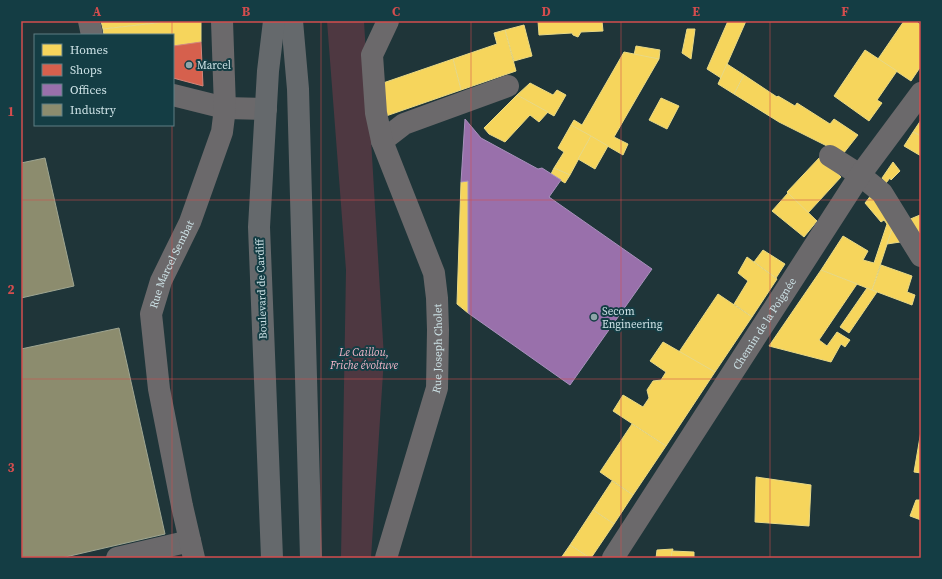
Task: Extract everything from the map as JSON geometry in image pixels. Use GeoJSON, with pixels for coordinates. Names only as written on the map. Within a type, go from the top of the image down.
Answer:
{"type":"FeatureCollection","features":[{"type":"Feature","properties":{"kind":"main road","name":"Boulevard de Cardiff"},"geometry":{"type":"LineString","coordinates":[[272,558],[259,227],[268,71],[274,21]]}},
{"type":"Feature","properties":{"kind":"main road"},"geometry":{"type":"LineString","coordinates":[[292,21],[298,89],[311,558]]}},
{"type":"Feature","properties":{"kind":"street"},"geometry":{"type":"LineString","coordinates":[[89,21],[92,34]]}},
{"type":"Feature","properties":{"kind":"street","name":"Rue Marcel Sembat"},"geometry":{"type":"LineString","coordinates":[[192,549],[159,389],[151,314],[161,281],[196,207],[222,132],[225,108],[222,21]]}},
{"type":"Feature","properties":{"kind":"street","name":"Rue Joseph Cholet"},"geometry":{"type":"LineString","coordinates":[[386,558],[437,388],[438,330],[437,298],[434,273],[382,141],[376,113],[372,55],[388,21]]}},
{"type":"Feature","properties":{"kind":"street"},"geometry":{"type":"LineString","coordinates":[[382,141],[404,124],[508,86]]}},
{"type":"Feature","properties":{"kind":"street","name":"Chemin de la Poignée"},"geometry":{"type":"LineString","coordinates":[[613,558],[860,175],[921,93]]}},
{"type":"Feature","properties":{"kind":"street"},"geometry":{"type":"LineString","coordinates":[[174,95],[225,108],[266,109]]}},
{"type":"Feature","properties":{"kind":"street"},"geometry":{"type":"LineString","coordinates":[[830,156],[860,175],[882,193],[921,256]]}},
{"type":"Feature","properties":{"kind":"street"},"geometry":{"type":"LineString","coordinates":[[117,558],[192,549]]}},
{"type":"Feature","properties":{"kind":"green space","name":"Le Caillou, Friche évoltuve"},"geometry":{"type":"Polygon","coordinates":[[[327,21],[364,21],[384,358],[371,558],[341,558],[346,270],[327,21]]]}},
{"type":"Feature","properties":{"kind":"building: Homes"},"geometry":{"type":"Polygon","coordinates":[[[101,21],[174,21],[103,29],[101,21]]]}},
{"type":"Feature","properties":{"kind":"building: Homes"},"geometry":{"type":"Polygon","coordinates":[[[174,21],[201,21],[201,42],[174,46],[174,34],[104,34],[103,29],[174,21]]]}},
{"type":"Feature","properties":{"kind":"building: Homes"},"geometry":{"type":"Polygon","coordinates":[[[538,21],[602,21],[603,31],[581,32],[578,37],[572,33],[539,35],[538,21]]]}},
{"type":"Feature","properties":{"kind":"building: Homes"},"geometry":{"type":"Polygon","coordinates":[[[728,21],[746,21],[721,78],[707,69],[728,21]]]}},
{"type":"Feature","properties":{"kind":"building: Homes"},"geometry":{"type":"Polygon","coordinates":[[[904,21],[915,21],[921,25],[921,66],[911,81],[878,59],[904,21]]]}},
{"type":"Feature","properties":{"kind":"building: Homes"},"geometry":{"type":"Polygon","coordinates":[[[524,25],[532,56],[514,61],[505,30],[524,25]]]}},
{"type":"Feature","properties":{"kind":"building: Homes"},"geometry":{"type":"Polygon","coordinates":[[[687,29],[695,29],[691,59],[682,53],[687,29]]]}},
{"type":"Feature","properties":{"kind":"building: Homes"},"geometry":{"type":"Polygon","coordinates":[[[505,30],[516,71],[461,90],[453,59],[497,44],[494,33],[505,30]]]}},
{"type":"Feature","properties":{"kind":"building: Homes"},"geometry":{"type":"Polygon","coordinates":[[[636,46],[660,50],[659,59],[634,55],[636,46]]]}},
{"type":"Feature","properties":{"kind":"building: Homes"},"geometry":{"type":"Polygon","coordinates":[[[865,50],[897,71],[877,100],[882,103],[869,121],[834,96],[865,50]]]}},
{"type":"Feature","properties":{"kind":"building: Homes"},"geometry":{"type":"Polygon","coordinates":[[[624,52],[659,59],[614,137],[628,144],[623,155],[571,125],[574,120],[582,125],[624,52]]]}},
{"type":"Feature","properties":{"kind":"building: Homes"},"geometry":{"type":"Polygon","coordinates":[[[453,59],[461,90],[386,116],[383,83],[453,59]]]}},
{"type":"Feature","properties":{"kind":"building: Homes"},"geometry":{"type":"Polygon","coordinates":[[[727,64],[744,75],[734,94],[718,84],[727,64]]]}},
{"type":"Feature","properties":{"kind":"building: Homes"},"geometry":{"type":"Polygon","coordinates":[[[744,75],[777,97],[778,96],[795,106],[797,103],[830,124],[834,119],[858,135],[843,154],[779,122],[734,94],[744,75]]]}},
{"type":"Feature","properties":{"kind":"building: Homes"},"geometry":{"type":"Polygon","coordinates":[[[530,83],[553,95],[557,90],[566,95],[554,116],[517,95],[530,83]]]}},
{"type":"Feature","properties":{"kind":"building: Homes"},"geometry":{"type":"Polygon","coordinates":[[[517,95],[548,112],[539,122],[530,115],[505,142],[489,134],[484,128],[517,95]]]}},
{"type":"Feature","properties":{"kind":"building: Homes"},"geometry":{"type":"Polygon","coordinates":[[[661,98],[679,106],[667,129],[649,120],[661,98]]]}},
{"type":"Feature","properties":{"kind":"building: Homes"},"geometry":{"type":"Polygon","coordinates":[[[921,120],[921,136],[913,132],[921,120]]]}},
{"type":"Feature","properties":{"kind":"building: Homes"},"geometry":{"type":"Polygon","coordinates":[[[571,125],[591,136],[570,175],[554,168],[564,152],[558,148],[571,125]]]}},
{"type":"Feature","properties":{"kind":"building: Homes"},"geometry":{"type":"Polygon","coordinates":[[[913,132],[921,136],[921,156],[904,146],[913,132]]]}},
{"type":"Feature","properties":{"kind":"building: Homes"},"geometry":{"type":"Polygon","coordinates":[[[591,136],[608,146],[595,169],[578,159],[591,136]]]}},
{"type":"Feature","properties":{"kind":"building: Homes"},"geometry":{"type":"Polygon","coordinates":[[[820,157],[841,177],[808,213],[787,192],[820,157]]]}},
{"type":"Feature","properties":{"kind":"building: Homes"},"geometry":{"type":"Polygon","coordinates":[[[893,162],[900,171],[886,183],[882,178],[893,162]]]}},
{"type":"Feature","properties":{"kind":"building: Homes"},"geometry":{"type":"Polygon","coordinates":[[[554,168],[570,175],[565,183],[551,174],[554,168]]]}},
{"type":"Feature","properties":{"kind":"building: Homes"},"geometry":{"type":"Polygon","coordinates":[[[468,181],[468,313],[457,304],[461,182],[468,181]]]}},
{"type":"Feature","properties":{"kind":"building: Homes"},"geometry":{"type":"Polygon","coordinates":[[[788,193],[817,221],[804,237],[772,211],[788,193]]]}},
{"type":"Feature","properties":{"kind":"building: Homes"},"geometry":{"type":"Polygon","coordinates":[[[872,194],[895,220],[872,290],[821,270],[843,236],[868,251],[863,260],[874,263],[887,224],[884,220],[881,222],[865,203],[872,194]]]}},
{"type":"Feature","properties":{"kind":"building: Homes"},"geometry":{"type":"Polygon","coordinates":[[[920,215],[921,219],[921,245],[908,220],[920,215]]]}},
{"type":"Feature","properties":{"kind":"building: Homes"},"geometry":{"type":"Polygon","coordinates":[[[895,220],[907,241],[887,244],[895,220]]]}},
{"type":"Feature","properties":{"kind":"building: Homes"},"geometry":{"type":"Polygon","coordinates":[[[763,250],[785,264],[776,278],[754,262],[763,250]]]}},
{"type":"Feature","properties":{"kind":"building: Homes"},"geometry":{"type":"Polygon","coordinates":[[[747,257],[777,279],[752,317],[734,304],[748,281],[738,273],[747,257]]]}},
{"type":"Feature","properties":{"kind":"building: Homes"},"geometry":{"type":"Polygon","coordinates":[[[881,265],[912,276],[907,292],[915,295],[912,305],[872,290],[881,265]]]}},
{"type":"Feature","properties":{"kind":"building: Homes"},"geometry":{"type":"Polygon","coordinates":[[[821,270],[857,284],[819,340],[827,346],[837,332],[850,340],[845,347],[841,344],[831,362],[769,346],[821,270]]]}},
{"type":"Feature","properties":{"kind":"building: Homes"},"geometry":{"type":"Polygon","coordinates":[[[867,288],[877,292],[849,333],[840,327],[867,288]]]}},
{"type":"Feature","properties":{"kind":"building: Homes"},"geometry":{"type":"Polygon","coordinates":[[[718,294],[752,317],[715,372],[679,352],[718,294]]]}},
{"type":"Feature","properties":{"kind":"building: Homes"},"geometry":{"type":"Polygon","coordinates":[[[663,342],[715,372],[666,446],[613,411],[623,395],[643,407],[649,398],[647,390],[653,381],[661,380],[666,372],[650,361],[663,342]]]}},
{"type":"Feature","properties":{"kind":"building: Homes"},"geometry":{"type":"Polygon","coordinates":[[[632,424],[666,446],[633,495],[600,472],[632,424]]]}},
{"type":"Feature","properties":{"kind":"building: Homes"},"geometry":{"type":"Polygon","coordinates":[[[921,431],[921,473],[914,472],[921,431]]]}},
{"type":"Feature","properties":{"kind":"building: Homes"},"geometry":{"type":"Polygon","coordinates":[[[756,477],[811,485],[809,526],[755,522],[756,477]]]}},
{"type":"Feature","properties":{"kind":"building: Homes"},"geometry":{"type":"Polygon","coordinates":[[[612,481],[633,495],[614,524],[593,510],[612,481]]]}},
{"type":"Feature","properties":{"kind":"building: Homes"},"geometry":{"type":"Polygon","coordinates":[[[916,500],[921,500],[921,520],[910,516],[916,500]]]}},
{"type":"Feature","properties":{"kind":"building: Homes"},"geometry":{"type":"Polygon","coordinates":[[[593,510],[614,524],[590,558],[570,545],[593,510]]]}},
{"type":"Feature","properties":{"kind":"building: Homes"},"geometry":{"type":"Polygon","coordinates":[[[570,545],[590,558],[561,558],[570,545]]]}},
{"type":"Feature","properties":{"kind":"building: Homes"},"geometry":{"type":"Polygon","coordinates":[[[673,549],[671,558],[656,558],[657,550],[673,549]]]}},
{"type":"Feature","properties":{"kind":"building: Homes"},"geometry":{"type":"Polygon","coordinates":[[[672,551],[694,552],[694,558],[671,558],[672,551]]]}},
{"type":"Feature","properties":{"kind":"building: Shops"},"geometry":{"type":"Polygon","coordinates":[[[201,42],[203,86],[174,78],[174,46],[201,42]]]}},
{"type":"Feature","properties":{"kind":"building: Offices"},"geometry":{"type":"Polygon","coordinates":[[[465,119],[481,138],[538,169],[542,168],[561,180],[549,197],[652,269],[570,385],[468,313],[468,181],[461,182],[465,119]]]}},
{"type":"Feature","properties":{"kind":"building: Industry"},"geometry":{"type":"Polygon","coordinates":[[[45,158],[74,286],[21,298],[21,163],[45,158]]]}},
{"type":"Feature","properties":{"kind":"building: Industry"},"geometry":{"type":"Polygon","coordinates":[[[119,328],[165,534],[61,558],[21,558],[21,349],[119,328]]]}},
{"type":"Feature","properties":{"kind":"place","name":"Marcel"},"geometry":{"type":"Point","coordinates":[189,65]}},
{"type":"Feature","properties":{"kind":"place","name":"Secom Engineering"},"geometry":{"type":"Point","coordinates":[594,317]}}]}
